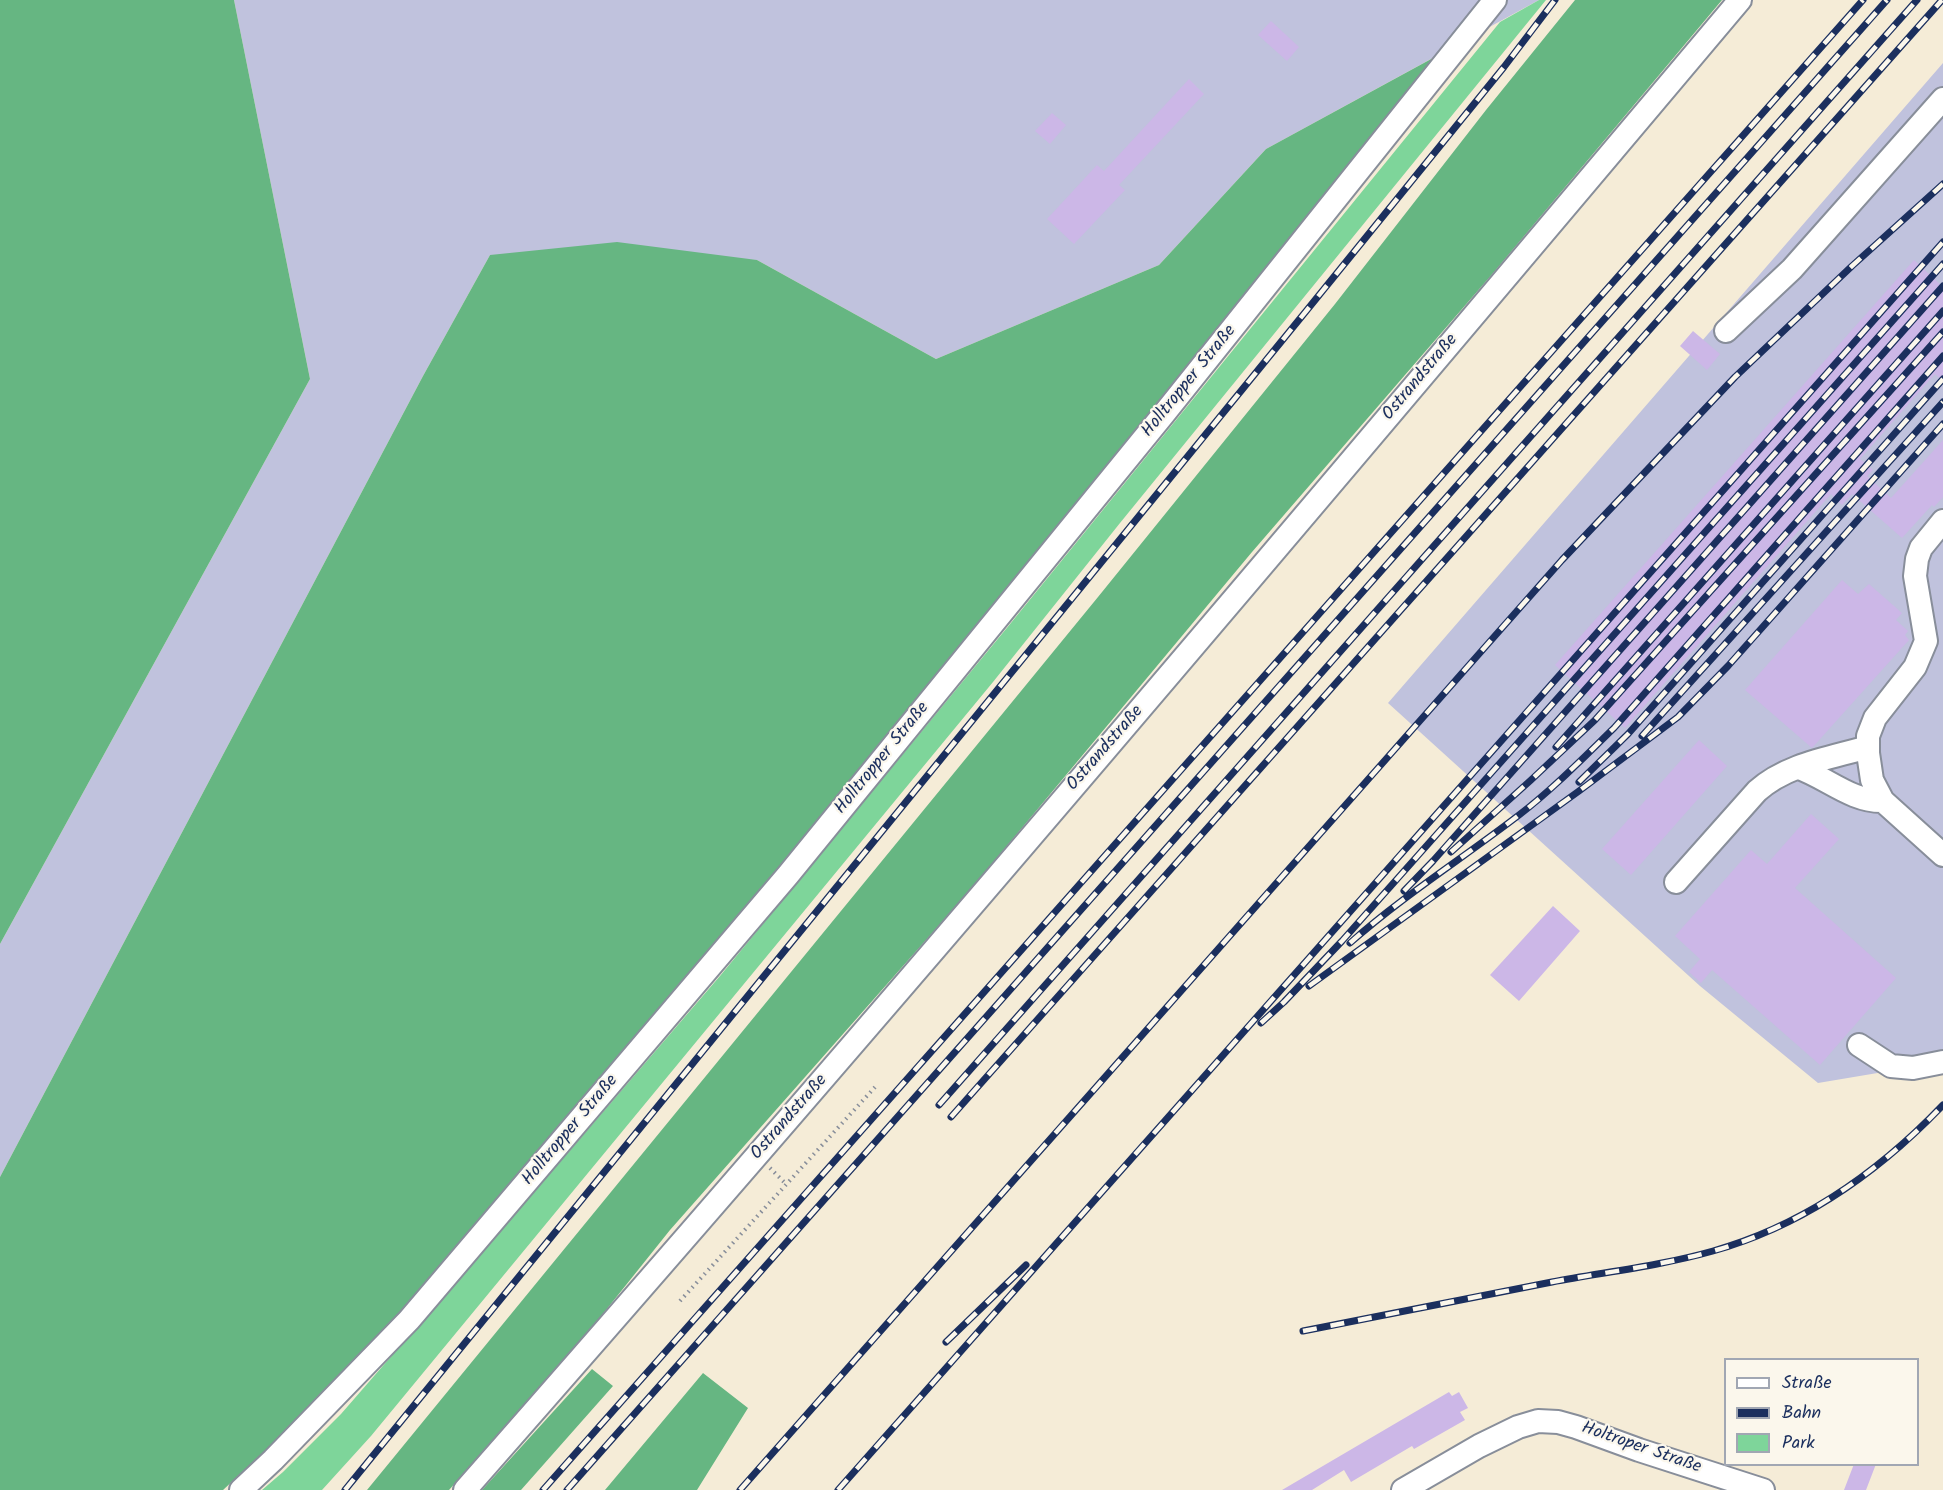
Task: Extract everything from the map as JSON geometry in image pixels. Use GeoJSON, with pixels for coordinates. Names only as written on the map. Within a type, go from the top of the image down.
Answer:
{"type":"FeatureCollection","features":[{"type":"Feature","properties":{"kind":"street","name":"Holltropper Straße"},"geometry":{"type":"LineString","coordinates":[[241,1490],[273,1461],[409,1320],[781,884],[1163,415],[1495,0]]}},
{"type":"Feature","properties":{"kind":"street","name":"Ostrandstraße"},"geometry":{"type":"LineString","coordinates":[[465,1490],[699,1224],[1272,555],[1740,0]]}},
{"type":"Feature","properties":{"kind":"street"},"geometry":{"type":"LineString","coordinates":[[1726,331],[1792,269],[1943,99]]}},
{"type":"Feature","properties":{"kind":"street"},"geometry":{"type":"LineString","coordinates":[[1943,521],[1921,548],[1917,559],[1915,576],[1926,641],[1915,667],[1875,718],[1868,736],[1872,780],[1883,801],[1943,855]]}},
{"type":"Feature","properties":{"kind":"street"},"geometry":{"type":"LineString","coordinates":[[1676,882],[1757,791],[1773,779],[1788,771],[1868,747]]}},
{"type":"Feature","properties":{"kind":"street"},"geometry":{"type":"LineString","coordinates":[[1798,768],[1822,777],[1862,799],[1883,801]]}},
{"type":"Feature","properties":{"kind":"street"},"geometry":{"type":"LineString","coordinates":[[1859,1045],[1891,1066],[1913,1068],[1943,1062]]}},
{"type":"Feature","properties":{"kind":"street","name":"Holtroper Straße"},"geometry":{"type":"LineString","coordinates":[[1403,1490],[1479,1446],[1518,1427],[1538,1421],[1558,1422],[1763,1490]]}},
{"type":"Feature","properties":{"kind":"path"},"geometry":{"type":"LineString","coordinates":[[680,1301],[876,1086]]}},
{"type":"Feature","properties":{"kind":"shaded area"},"geometry":{"type":"Polygon","coordinates":[[[234,0],[1539,0],[1266,149],[1159,265],[936,359],[757,260],[490,255],[423,376],[0,1177],[0,944],[310,379],[234,0]]]}},
{"type":"Feature","properties":{"kind":"shaded area"},"geometry":{"type":"Polygon","coordinates":[[[1943,63],[1943,1062],[1818,1083],[1700,986],[1388,703],[1943,63]]]}},
{"type":"Feature","properties":{"kind":"green space"},"geometry":{"type":"Polygon","coordinates":[[[0,0],[234,0],[310,379],[0,944],[0,0]]]}},
{"type":"Feature","properties":{"kind":"green space"},"geometry":{"type":"Polygon","coordinates":[[[1539,0],[1546,0],[993,682],[371,1436],[322,1490],[262,1490],[341,1414],[720,976],[1500,22],[1539,0]]]}},
{"type":"Feature","properties":{"kind":"green space"},"geometry":{"type":"Polygon","coordinates":[[[1575,0],[1722,0],[1494,272],[1252,552],[971,889],[670,1230],[570,1355],[449,1490],[367,1490],[1098,597],[1335,304],[1575,0]]]}},
{"type":"Feature","properties":{"kind":"green space"},"geometry":{"type":"Polygon","coordinates":[[[1433,58],[1359,158],[820,819],[628,1048],[404,1308],[324,1396],[223,1490],[0,1490],[0,1177],[423,376],[490,255],[617,242],[757,260],[936,359],[1159,265],[1266,149],[1433,58]]]}},
{"type":"Feature","properties":{"kind":"green space"},"geometry":{"type":"Polygon","coordinates":[[[592,1369],[613,1386],[521,1490],[482,1490],[592,1369]]]}},
{"type":"Feature","properties":{"kind":"green space"},"geometry":{"type":"Polygon","coordinates":[[[703,1373],[748,1408],[697,1490],[605,1490],[703,1373]]]}},
{"type":"Feature","properties":{"kind":"building"},"geometry":{"type":"Polygon","coordinates":[[[1271,21],[1299,47],[1287,61],[1258,35],[1271,21]]]}},
{"type":"Feature","properties":{"kind":"building"},"geometry":{"type":"Polygon","coordinates":[[[1189,79],[1204,94],[1119,185],[1125,190],[1074,244],[1047,219],[1097,165],[1104,171],[1189,79]]]}},
{"type":"Feature","properties":{"kind":"building"},"geometry":{"type":"Polygon","coordinates":[[[1052,113],[1066,125],[1050,144],[1035,131],[1052,113]]]}},
{"type":"Feature","properties":{"kind":"building"},"geometry":{"type":"Polygon","coordinates":[[[1914,260],[1943,287],[1943,381],[1935,374],[1860,459],[1873,470],[1867,476],[1891,498],[1943,440],[1943,497],[1934,507],[1932,505],[1902,538],[1852,494],[1842,505],[1831,494],[1625,728],[1555,665],[1914,260]]]}},
{"type":"Feature","properties":{"kind":"building"},"geometry":{"type":"Polygon","coordinates":[[[1693,331],[1720,354],[1707,370],[1680,346],[1693,331]]]}},
{"type":"Feature","properties":{"kind":"building"},"geometry":{"type":"Polygon","coordinates":[[[1842,580],[1858,594],[1869,584],[1902,613],[1896,620],[1908,631],[1905,635],[1909,640],[1812,748],[1745,690],[1842,580]]]}},
{"type":"Feature","properties":{"kind":"building"},"geometry":{"type":"Polygon","coordinates":[[[1699,740],[1727,766],[1631,875],[1602,849],[1699,740]]]}},
{"type":"Feature","properties":{"kind":"building"},"geometry":{"type":"Polygon","coordinates":[[[1811,814],[1839,839],[1795,888],[1896,978],[1820,1065],[1712,970],[1701,983],[1689,972],[1700,959],[1675,936],[1751,850],[1767,864],[1811,814]]]}},
{"type":"Feature","properties":{"kind":"building"},"geometry":{"type":"Polygon","coordinates":[[[1553,906],[1580,931],[1519,1001],[1490,975],[1553,906]]]}},
{"type":"Feature","properties":{"kind":"building"},"geometry":{"type":"Polygon","coordinates":[[[1449,1392],[1452,1396],[1459,1392],[1468,1408],[1460,1412],[1465,1420],[1414,1449],[1412,1446],[1351,1482],[1344,1470],[1312,1490],[1282,1490],[1449,1392]]]}},
{"type":"Feature","properties":{"kind":"building"},"geometry":{"type":"Polygon","coordinates":[[[1853,1466],[1875,1466],[1866,1490],[1844,1490],[1853,1466]]]}},
{"type":"Feature","properties":{"kind":"railway"},"geometry":{"type":"LineString","coordinates":[[345,1490],[1307,310],[1504,67],[1555,0]]}},
{"type":"Feature","properties":{"kind":"railway"},"geometry":{"type":"LineString","coordinates":[[543,1490],[1863,0]]}},
{"type":"Feature","properties":{"kind":"railway"},"geometry":{"type":"LineString","coordinates":[[567,1490],[1887,0]]}},
{"type":"Feature","properties":{"kind":"railway"},"geometry":{"type":"LineString","coordinates":[[939,1105],[1917,0]]}},
{"type":"Feature","properties":{"kind":"railway"},"geometry":{"type":"LineString","coordinates":[[951,1117],[1942,0]]}},
{"type":"Feature","properties":{"kind":"railway"},"geometry":{"type":"LineString","coordinates":[[740,1490],[1562,560],[1735,377],[1943,184]]}},
{"type":"Feature","properties":{"kind":"railway"},"geometry":{"type":"LineString","coordinates":[[838,1490],[1943,242]]}},
{"type":"Feature","properties":{"kind":"railway"},"geometry":{"type":"LineString","coordinates":[[1261,1023],[1342,941],[1943,264]]}},
{"type":"Feature","properties":{"kind":"railway"},"geometry":{"type":"LineString","coordinates":[[1404,891],[1943,286]]}},
{"type":"Feature","properties":{"kind":"railway"},"geometry":{"type":"LineString","coordinates":[[1556,747],[1943,311]]}},
{"type":"Feature","properties":{"kind":"railway"},"geometry":{"type":"LineString","coordinates":[[1451,852],[1595,720],[1943,332]]}},
{"type":"Feature","properties":{"kind":"railway"},"geometry":{"type":"LineString","coordinates":[[1350,943],[1433,877],[1532,805],[1614,728],[1943,356]]}},
{"type":"Feature","properties":{"kind":"railway"},"geometry":{"type":"LineString","coordinates":[[1579,782],[1628,734],[1943,379]]}},
{"type":"Feature","properties":{"kind":"railway"},"geometry":{"type":"LineString","coordinates":[[1642,736],[1943,402]]}},
{"type":"Feature","properties":{"kind":"railway"},"geometry":{"type":"LineString","coordinates":[[1309,986],[1678,717],[1728,666],[1943,424]]}},
{"type":"Feature","properties":{"kind":"railway"},"geometry":{"type":"LineString","coordinates":[[1303,1331],[1552,1282],[1673,1261],[1746,1240],[1777,1227],[1837,1194],[1893,1153],[1943,1105]]}},
{"type":"Feature","properties":{"kind":"railway"},"geometry":{"type":"LineString","coordinates":[[946,1342],[1026,1265]]}}]}
